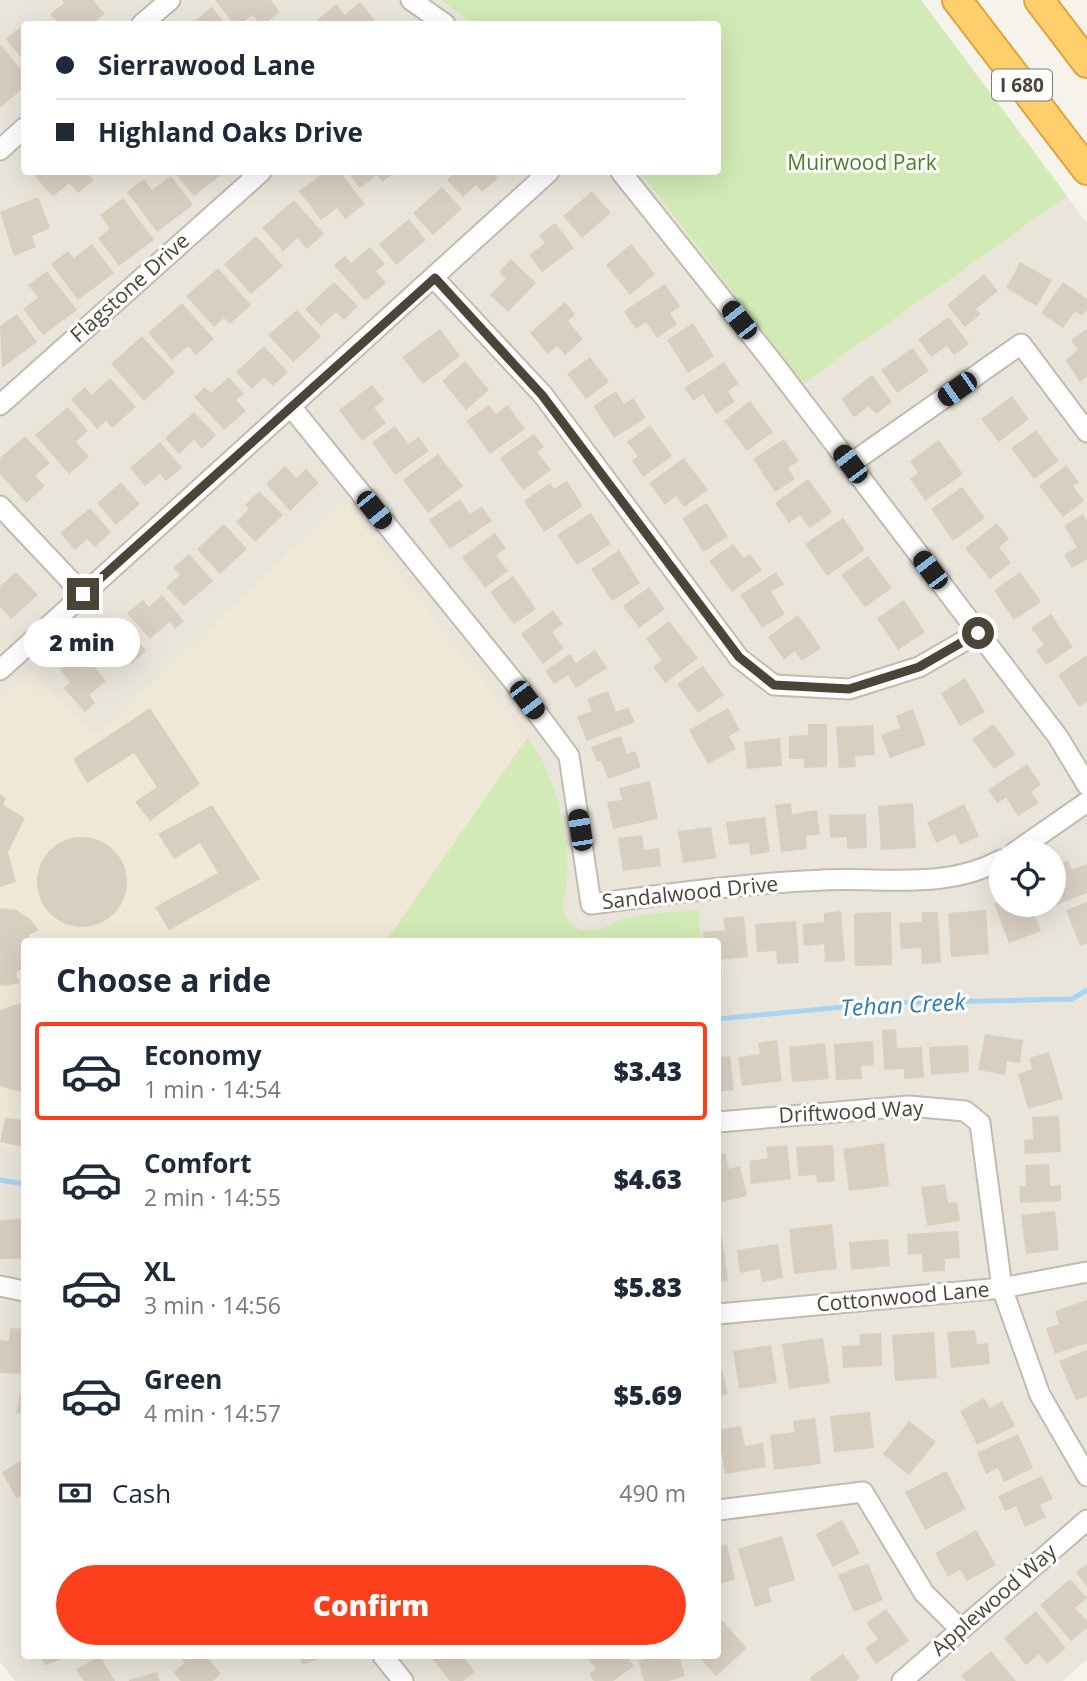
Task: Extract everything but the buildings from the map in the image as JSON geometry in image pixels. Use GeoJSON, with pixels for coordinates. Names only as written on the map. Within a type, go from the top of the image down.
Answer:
{"type":"FeatureCollection","features":[{"type":"Feature","properties":{"kind":"highway","name":"I 680"},"geometry":{"type":"LineString","coordinates":[[957,0],[1087,170]]}},
{"type":"Feature","properties":{"kind":"highway"},"geometry":{"type":"LineString","coordinates":[[1039,0],[1087,63]]}},
{"type":"Feature","properties":{"kind":"street"},"geometry":{"type":"LineString","coordinates":[[146,21],[170,0]]}},
{"type":"Feature","properties":{"kind":"street"},"geometry":{"type":"LineString","coordinates":[[411,0],[434,21]]}},
{"type":"Feature","properties":{"kind":"street"},"geometry":{"type":"LineString","coordinates":[[0,149],[21,131]]}},
{"type":"Feature","properties":{"kind":"street","name":"Flagstone Drive"},"geometry":{"type":"LineString","coordinates":[[0,405],[258,175]]}},
{"type":"Feature","properties":{"kind":"street"},"geometry":{"type":"LineString","coordinates":[[0,670],[292,408],[546,175]]}},
{"type":"Feature","properties":{"kind":"street"},"geometry":{"type":"LineString","coordinates":[[623,175],[850,464],[1058,737],[1087,785]]}},
{"type":"Feature","properties":{"kind":"street"},"geometry":{"type":"LineString","coordinates":[[435,278],[542,395],[739,657],[774,685],[849,689],[919,667],[978,633]]}},
{"type":"Feature","properties":{"kind":"street"},"geometry":{"type":"LineString","coordinates":[[850,464],[1021,344],[1087,432]]}},
{"type":"Feature","properties":{"kind":"street","name":"Sandalwood Drive"},"geometry":{"type":"LineString","coordinates":[[292,408],[514,682],[569,756],[591,904],[790,882],[942,880],[978,872],[989,866]]}},
{"type":"Feature","properties":{"kind":"street"},"geometry":{"type":"LineString","coordinates":[[0,506],[83,594]]}},
{"type":"Feature","properties":{"kind":"street"},"geometry":{"type":"LineString","coordinates":[[1032,840],[1087,802]]}},
{"type":"Feature","properties":{"kind":"street","name":"Driftwood Way"},"geometry":{"type":"LineString","coordinates":[[721,1122],[909,1106],[965,1111],[980,1123],[1002,1288]]}},
{"type":"Feature","properties":{"kind":"street","name":"Cottonwood Lane"},"geometry":{"type":"LineString","coordinates":[[721,1314],[1002,1288],[1087,1272]]}},
{"type":"Feature","properties":{"kind":"street"},"geometry":{"type":"LineString","coordinates":[[0,1286],[21,1290]]}},
{"type":"Feature","properties":{"kind":"street"},"geometry":{"type":"LineString","coordinates":[[1002,1288],[1040,1395],[1087,1476]]}},
{"type":"Feature","properties":{"kind":"street"},"geometry":{"type":"LineString","coordinates":[[721,1510],[863,1492],[924,1593],[960,1629]]}},
{"type":"Feature","properties":{"kind":"street","name":"Applewood Way"},"geometry":{"type":"LineString","coordinates":[[902,1681],[1087,1520]]}},
{"type":"Feature","properties":{"kind":"street"},"geometry":{"type":"LineString","coordinates":[[385,1659],[403,1681]]}},
{"type":"Feature","properties":{"kind":"shaded area"},"geometry":{"type":"Polygon","coordinates":[[[0,0],[441,0],[470,21],[21,21],[21,175],[642,175],[803,384],[1067,196],[1087,223],[1087,1659],[1063,1681],[15,1681],[0,1662],[0,0]]]}},
{"type":"Feature","properties":{"kind":"shaded area"},"geometry":{"type":"Polygon","coordinates":[[[343,501],[527,738],[388,938],[21,938],[21,1152],[0,1149],[0,699],[31,671],[96,737],[343,501]]]}},
{"type":"Feature","properties":{"kind":"green space","name":"Muirwood Park"},"geometry":{"type":"Polygon","coordinates":[[[441,0],[921,0],[1067,196],[803,384],[642,175],[721,175],[721,21],[470,21],[441,0]]]}},
{"type":"Feature","properties":{"kind":"green space"},"geometry":{"type":"Polygon","coordinates":[[[527,738],[545,767],[559,805],[568,865],[563,907],[569,922],[579,929],[594,931],[632,917],[698,910],[701,938],[388,938],[527,738]]]}},
{"type":"Feature","properties":{"kind":"waterway","name":"Tehan Creek"},"geometry":{"type":"LineString","coordinates":[[721,1019],[884,1003],[1072,999],[1087,990]]}},
{"type":"Feature","properties":{"kind":"waterway","name":"Tehan Creek"},"geometry":{"type":"LineString","coordinates":[[0,1180],[21,1184]]}},
{"type":"Feature","properties":{"kind":"route"},"geometry":{"type":"LineString","coordinates":[[83,594],[435,278],[542,395],[739,657],[774,685],[849,689],[919,667],[978,633]]}}]}
